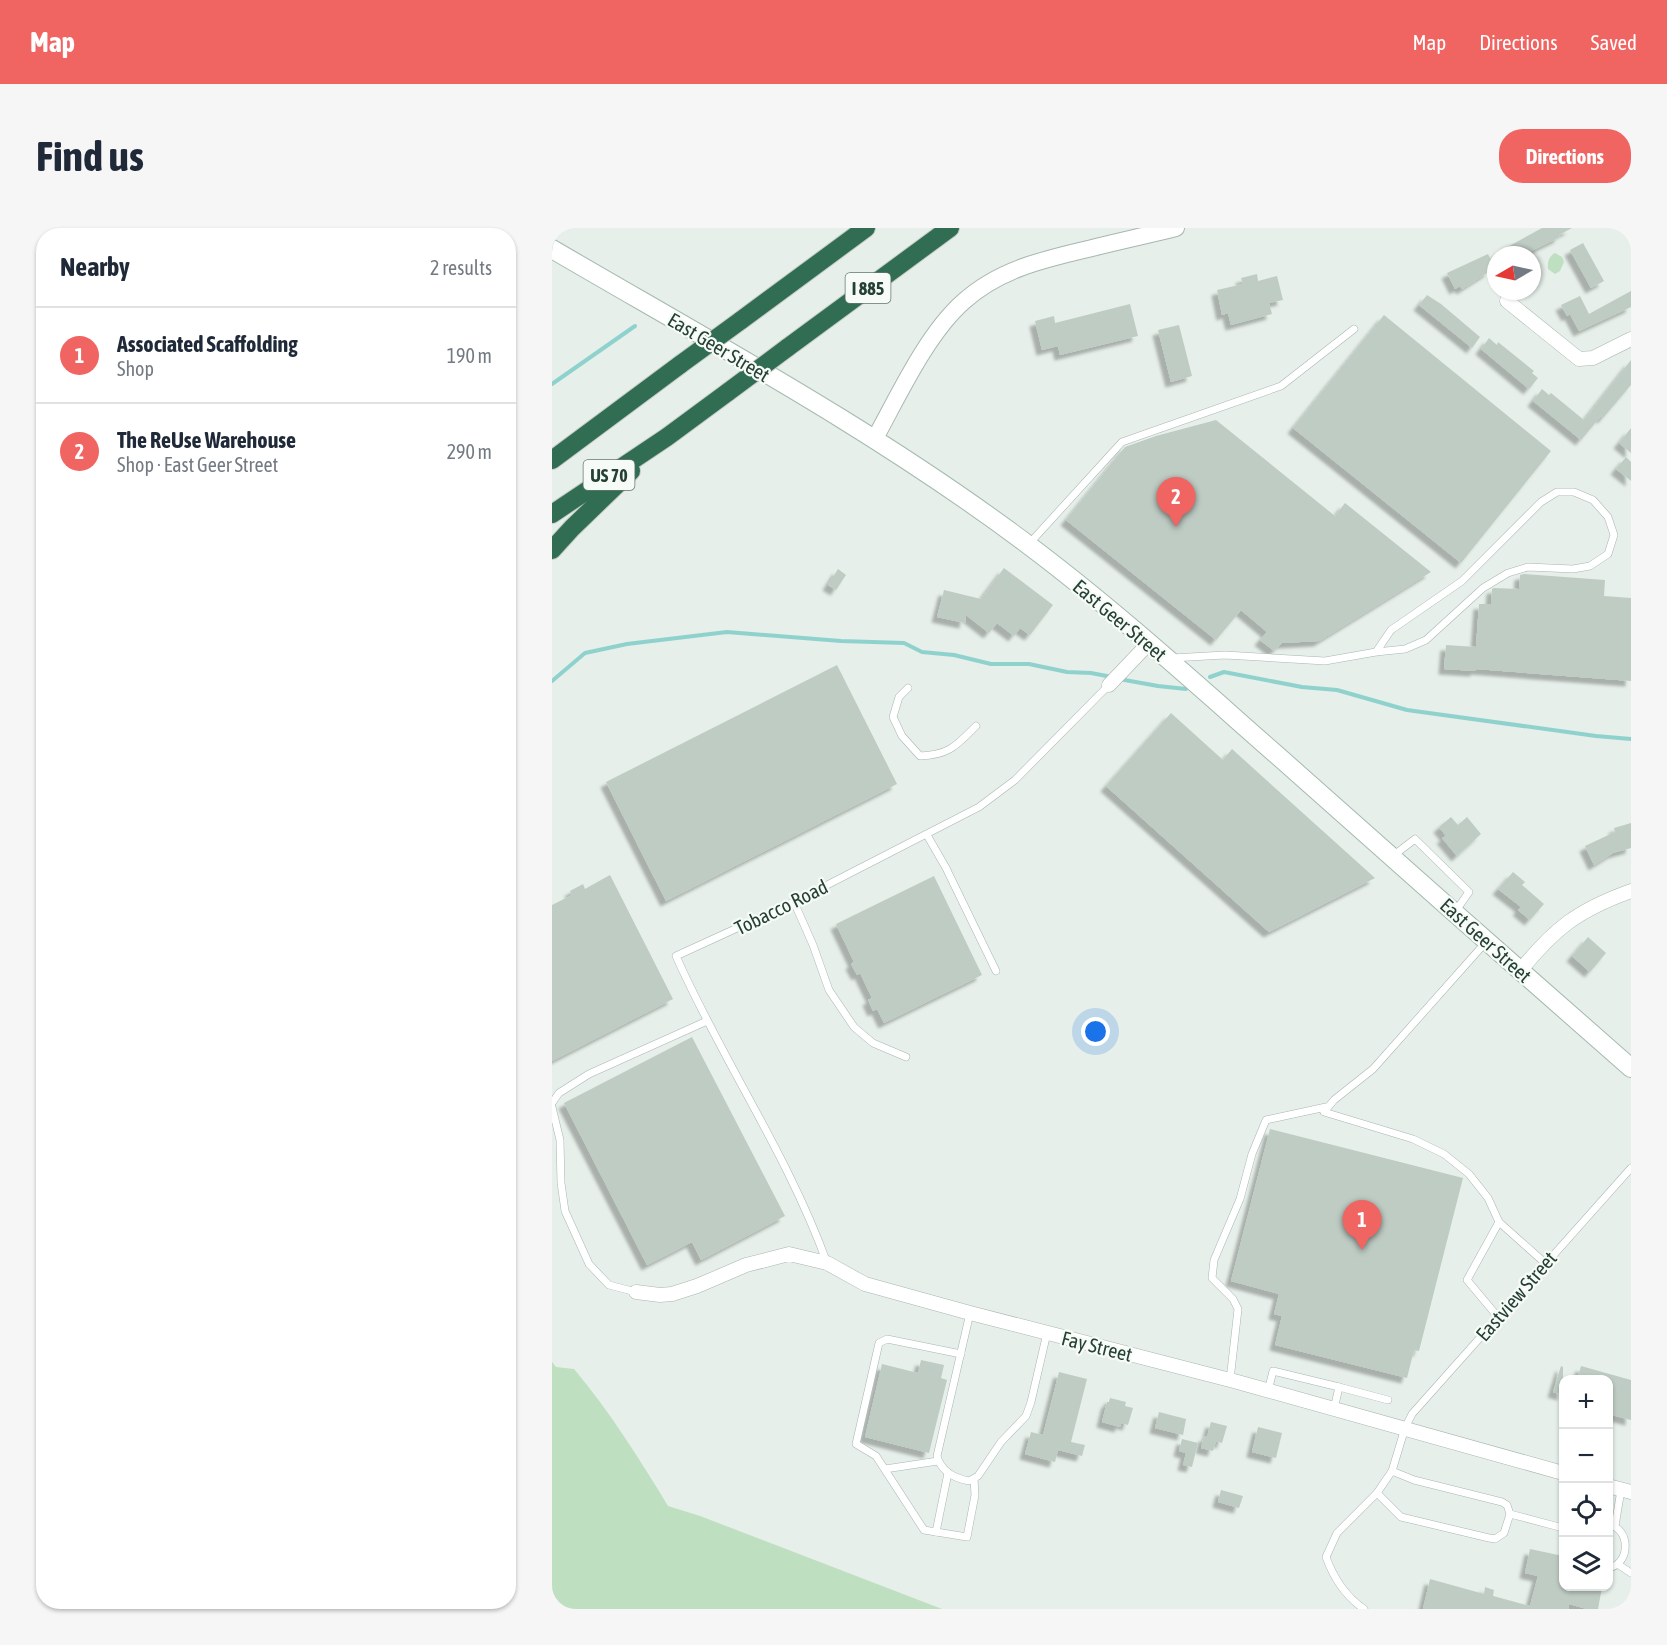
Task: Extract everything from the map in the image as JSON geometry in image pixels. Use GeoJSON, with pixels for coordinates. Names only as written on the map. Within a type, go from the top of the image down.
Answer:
{"type":"FeatureCollection","features":[{"type":"Feature","properties":{"kind":"highway","name":"I 885"},"geometry":{"type":"LineString","coordinates":[[552,460],[866,228]]}},
{"type":"Feature","properties":{"kind":"highway","name":"I 885"},"geometry":{"type":"LineString","coordinates":[[667,437],[950,228]]}},
{"type":"Feature","properties":{"kind":"highway","name":"US 70"},"geometry":{"type":"LineString","coordinates":[[552,514],[667,437]]}},
{"type":"Feature","properties":{"kind":"highway"},"geometry":{"type":"LineString","coordinates":[[552,550],[594,506],[667,437]]}},
{"type":"Feature","properties":{"kind":"main road","name":"East Geer Street"},"geometry":{"type":"LineString","coordinates":[[552,249],[721,347],[874,440],[970,503],[1028,545],[1149,643],[1631,1068]]}},
{"type":"Feature","properties":{"kind":"street"},"geometry":{"type":"LineString","coordinates":[[874,440],[913,370],[942,326],[963,302],[987,284],[1013,270],[1045,259],[1176,228]]}},
{"type":"Feature","properties":{"kind":"street"},"geometry":{"type":"LineString","coordinates":[[1507,301],[1579,359],[1593,358],[1631,339]]}},
{"type":"Feature","properties":{"kind":"street","name":"Tobacco Road"},"geometry":{"type":"LineString","coordinates":[[1109,685],[1149,643]]}},
{"type":"Feature","properties":{"kind":"street"},"geometry":{"type":"LineString","coordinates":[[1520,971],[1542,944],[1576,916],[1609,899],[1631,891]]}},
{"type":"Feature","properties":{"kind":"street","name":"Fay Street"},"geometry":{"type":"LineString","coordinates":[[636,1292],[672,1294],[746,1265],[789,1254],[827,1263],[865,1284],[1230,1380],[1559,1472]]}},
{"type":"Feature","properties":{"kind":"lane"},"geometry":{"type":"LineString","coordinates":[[1028,545],[1122,442],[1281,386],[1354,329]]}},
{"type":"Feature","properties":{"kind":"lane"},"geometry":{"type":"LineString","coordinates":[[1166,658],[1225,655],[1325,661],[1405,649],[1426,640],[1483,588],[1508,573],[1528,567],[1573,569],[1590,566],[1608,554],[1614,535],[1608,517],[1593,500],[1574,492],[1557,492],[1540,502],[1462,581],[1391,630],[1376,652]]}},
{"type":"Feature","properties":{"kind":"lane","name":"Tobacco Road"},"geometry":{"type":"LineString","coordinates":[[827,1263],[808,1215],[781,1159],[707,1021],[676,956],[794,902],[979,807],[1015,780],[1109,685]]}},
{"type":"Feature","properties":{"kind":"lane"},"geometry":{"type":"LineString","coordinates":[[908,688],[899,697],[893,717],[902,736],[920,756],[939,755],[959,743],[976,726]]}},
{"type":"Feature","properties":{"kind":"lane"},"geometry":{"type":"LineString","coordinates":[[927,835],[946,868],[996,971]]}},
{"type":"Feature","properties":{"kind":"lane"},"geometry":{"type":"LineString","coordinates":[[1392,857],[1415,838],[1468,892],[1455,913]]}},
{"type":"Feature","properties":{"kind":"lane"},"geometry":{"type":"LineString","coordinates":[[794,902],[829,990],[854,1027],[873,1043],[906,1057]]}},
{"type":"Feature","properties":{"kind":"lane"},"geometry":{"type":"LineString","coordinates":[[1486,941],[1373,1069],[1324,1110],[1326,1115],[1377,1127],[1413,1139],[1444,1154],[1476,1182],[1488,1198],[1499,1222],[1545,1263]]}},
{"type":"Feature","properties":{"kind":"lane"},"geometry":{"type":"LineString","coordinates":[[636,1292],[609,1285],[589,1264],[565,1211],[561,1183],[560,1140],[552,1105],[559,1093],[589,1074],[707,1021]]}},
{"type":"Feature","properties":{"kind":"lane"},"geometry":{"type":"LineString","coordinates":[[1230,1380],[1238,1309],[1233,1299],[1212,1278],[1214,1260],[1240,1198],[1252,1154],[1266,1120],[1327,1106]]}},
{"type":"Feature","properties":{"kind":"lane","name":"Eastview Street"},"geometry":{"type":"LineString","coordinates":[[1364,1609],[1349,1598],[1332,1573],[1326,1557],[1337,1533],[1377,1493],[1392,1471],[1405,1428],[1412,1414],[1631,1168]]}},
{"type":"Feature","properties":{"kind":"lane"},"geometry":{"type":"LineString","coordinates":[[1498,1317],[1467,1280],[1499,1222]]}},
{"type":"Feature","properties":{"kind":"lane"},"geometry":{"type":"LineString","coordinates":[[970,1313],[937,1456],[938,1461],[948,1473],[964,1480],[974,1479],[988,1463],[1001,1442],[1026,1416],[1047,1333]]}},
{"type":"Feature","properties":{"kind":"lane"},"geometry":{"type":"LineString","coordinates":[[961,1354],[887,1339],[879,1343],[856,1444],[876,1455],[924,1530],[967,1537],[975,1495],[974,1479]]}},
{"type":"Feature","properties":{"kind":"lane"},"geometry":{"type":"LineString","coordinates":[[1268,1391],[1273,1371],[1388,1400]]}},
{"type":"Feature","properties":{"kind":"lane"},"geometry":{"type":"LineString","coordinates":[[1334,1409],[1339,1387]]}},
{"type":"Feature","properties":{"kind":"lane"},"geometry":{"type":"LineString","coordinates":[[885,1469],[938,1461]]}},
{"type":"Feature","properties":{"kind":"lane"},"geometry":{"type":"LineString","coordinates":[[1377,1493],[1401,1517],[1495,1539],[1504,1533],[1510,1514],[1502,1502],[1414,1480],[1392,1471]]}},
{"type":"Feature","properties":{"kind":"lane"},"geometry":{"type":"LineString","coordinates":[[936,1532],[948,1473]]}},
{"type":"Feature","properties":{"kind":"lane"},"geometry":{"type":"LineString","coordinates":[[1613,1518],[1620,1489]]}},
{"type":"Feature","properties":{"kind":"lane"},"geometry":{"type":"LineString","coordinates":[[1510,1514],[1559,1527]]}},
{"type":"Feature","properties":{"kind":"lane"},"geometry":{"type":"LineString","coordinates":[[1613,1527],[1625,1532],[1630,1541],[1629,1554],[1619,1565],[1613,1567]]}},
{"type":"Feature","properties":{"kind":"lane"},"geometry":{"type":"LineString","coordinates":[[1619,1565],[1631,1573]]}},
{"type":"Feature","properties":{"kind":"green space"},"geometry":{"type":"Polygon","coordinates":[[[1555,253],[1562,257],[1564,262],[1560,271],[1555,274],[1548,269],[1548,262],[1555,253]]]}},
{"type":"Feature","properties":{"kind":"green space"},"geometry":{"type":"Polygon","coordinates":[[[552,1362],[556,1367],[574,1369],[587,1385],[624,1436],[668,1506],[700,1516],[942,1609],[552,1609],[552,1362]]]}},
{"type":"Feature","properties":{"kind":"building"},"geometry":{"type":"Polygon","coordinates":[[[1542,228],[1572,228],[1541,246],[1509,246],[1542,228]]]}},
{"type":"Feature","properties":{"kind":"building"},"geometry":{"type":"Polygon","coordinates":[[[1583,243],[1604,281],[1591,288],[1570,250],[1583,243]]]}},
{"type":"Feature","properties":{"kind":"building"},"geometry":{"type":"Polygon","coordinates":[[[1487,254],[1487,273],[1462,289],[1460,286],[1455,289],[1447,273],[1487,254]]]}},
{"type":"Feature","properties":{"kind":"building"},"geometry":{"type":"Polygon","coordinates":[[[1257,274],[1258,281],[1277,276],[1283,300],[1269,303],[1272,314],[1231,325],[1228,313],[1222,315],[1217,290],[1243,284],[1241,278],[1257,274]]]}},
{"type":"Feature","properties":{"kind":"building"},"geometry":{"type":"Polygon","coordinates":[[[1631,291],[1631,307],[1579,331],[1570,314],[1567,316],[1561,305],[1580,296],[1589,314],[1631,291]]]}},
{"type":"Feature","properties":{"kind":"building"},"geometry":{"type":"Polygon","coordinates":[[[1427,295],[1480,337],[1472,348],[1419,305],[1427,295]]]}},
{"type":"Feature","properties":{"kind":"building"},"geometry":{"type":"Polygon","coordinates":[[[1130,304],[1138,336],[1060,355],[1058,346],[1042,350],[1035,321],[1054,316],[1055,323],[1130,304]]]}},
{"type":"Feature","properties":{"kind":"building"},"geometry":{"type":"Polygon","coordinates":[[[1384,315],[1551,451],[1461,563],[1293,428],[1384,315]]]}},
{"type":"Feature","properties":{"kind":"building"},"geometry":{"type":"Polygon","coordinates":[[[1179,325],[1192,376],[1171,382],[1158,330],[1179,325]]]}},
{"type":"Feature","properties":{"kind":"building"},"geometry":{"type":"Polygon","coordinates":[[[1489,338],[1497,345],[1498,342],[1534,371],[1532,373],[1538,378],[1529,389],[1481,349],[1489,338]]]}},
{"type":"Feature","properties":{"kind":"building"},"geometry":{"type":"Polygon","coordinates":[[[1631,360],[1631,385],[1581,440],[1533,401],[1542,389],[1549,395],[1551,393],[1584,420],[1631,360]]]}},
{"type":"Feature","properties":{"kind":"building"},"geometry":{"type":"Polygon","coordinates":[[[1216,420],[1335,516],[1345,503],[1431,572],[1319,641],[1282,643],[1274,651],[1260,640],[1267,632],[1241,610],[1216,640],[1066,520],[1125,447],[1216,420]]]}},
{"type":"Feature","properties":{"kind":"building"},"geometry":{"type":"Polygon","coordinates":[[[1631,428],[1631,453],[1619,443],[1631,428]]]}},
{"type":"Feature","properties":{"kind":"building"},"geometry":{"type":"Polygon","coordinates":[[[1626,457],[1631,462],[1631,481],[1616,469],[1626,457]]]}},
{"type":"Feature","properties":{"kind":"building"},"geometry":{"type":"Polygon","coordinates":[[[1004,568],[1053,605],[1030,635],[1020,628],[1014,636],[997,623],[989,633],[966,615],[965,623],[937,617],[944,590],[981,599],[1004,568]]]}},
{"type":"Feature","properties":{"kind":"building"},"geometry":{"type":"Polygon","coordinates":[[[838,569],[846,575],[836,590],[828,585],[838,569]]]}},
{"type":"Feature","properties":{"kind":"building"},"geometry":{"type":"Polygon","coordinates":[[[1520,575],[1605,580],[1604,596],[1631,598],[1631,681],[1476,669],[1476,671],[1444,669],[1446,645],[1476,647],[1479,604],[1491,604],[1494,588],[1519,589],[1520,575]]]}},
{"type":"Feature","properties":{"kind":"building"},"geometry":{"type":"Polygon","coordinates":[[[837,665],[897,784],[666,901],[606,782],[837,665]]]}},
{"type":"Feature","properties":{"kind":"building"},"geometry":{"type":"Polygon","coordinates":[[[1171,713],[1223,760],[1232,749],[1375,878],[1269,932],[1106,786],[1171,713]]]}},
{"type":"Feature","properties":{"kind":"building"},"geometry":{"type":"Polygon","coordinates":[[[1451,817],[1458,825],[1467,817],[1481,834],[1457,856],[1442,838],[1446,836],[1439,827],[1451,817]]]}},
{"type":"Feature","properties":{"kind":"building"},"geometry":{"type":"Polygon","coordinates":[[[1631,823],[1631,848],[1613,853],[1594,865],[1585,846],[1615,832],[1614,828],[1631,823]]]}},
{"type":"Feature","properties":{"kind":"building"},"geometry":{"type":"Polygon","coordinates":[[[1513,872],[1525,882],[1522,885],[1544,904],[1530,920],[1518,910],[1521,907],[1498,889],[1513,872]]]}},
{"type":"Feature","properties":{"kind":"building"},"geometry":{"type":"Polygon","coordinates":[[[610,875],[673,999],[552,1061],[552,905],[572,895],[570,891],[583,884],[585,889],[610,875]]]}},
{"type":"Feature","properties":{"kind":"building"},"geometry":{"type":"Polygon","coordinates":[[[934,876],[982,975],[884,1023],[877,1009],[873,1011],[868,1000],[872,998],[860,973],[857,975],[851,964],[854,962],[836,924],[934,876]]]}},
{"type":"Feature","properties":{"kind":"building"},"geometry":{"type":"Polygon","coordinates":[[[1588,937],[1606,953],[1590,972],[1572,956],[1588,937]]]}},
{"type":"Feature","properties":{"kind":"building"},"geometry":{"type":"Polygon","coordinates":[[[692,1037],[785,1216],[701,1260],[692,1242],[647,1265],[564,1103],[692,1037]]]}},
{"type":"Feature","properties":{"kind":"building"},"geometry":{"type":"Polygon","coordinates":[[[1270,1129],[1463,1178],[1419,1351],[1414,1350],[1407,1378],[1275,1345],[1282,1316],[1274,1314],[1279,1294],[1231,1281],[1270,1129]]]}},
{"type":"Feature","properties":{"kind":"building"},"geometry":{"type":"Polygon","coordinates":[[[921,1360],[944,1365],[941,1378],[947,1380],[929,1453],[865,1437],[882,1364],[918,1373],[921,1360]]]}},
{"type":"Feature","properties":{"kind":"building"},"geometry":{"type":"Polygon","coordinates":[[[1561,1366],[1563,1375],[1559,1375],[1559,1394],[1553,1392],[1561,1366]]]}},
{"type":"Feature","properties":{"kind":"building"},"geometry":{"type":"Polygon","coordinates":[[[1581,1366],[1631,1380],[1631,1420],[1613,1415],[1613,1375],[1578,1375],[1581,1366]]]}},
{"type":"Feature","properties":{"kind":"building"},"geometry":{"type":"Polygon","coordinates":[[[1059,1372],[1087,1379],[1071,1442],[1085,1445],[1082,1456],[1058,1450],[1055,1462],[1025,1454],[1031,1432],[1043,1435],[1059,1372]]]}},
{"type":"Feature","properties":{"kind":"building"},"geometry":{"type":"Polygon","coordinates":[[[1110,1398],[1126,1402],[1125,1406],[1133,1408],[1128,1425],[1121,1423],[1120,1427],[1102,1422],[1110,1398]]]}},
{"type":"Feature","properties":{"kind":"building"},"geometry":{"type":"Polygon","coordinates":[[[1159,1412],[1186,1419],[1183,1435],[1155,1428],[1159,1412]]]}},
{"type":"Feature","properties":{"kind":"building"},"geometry":{"type":"Polygon","coordinates":[[[1211,1422],[1227,1426],[1222,1443],[1216,1441],[1213,1451],[1201,1448],[1211,1422]]]}},
{"type":"Feature","properties":{"kind":"building"},"geometry":{"type":"Polygon","coordinates":[[[1258,1427],[1282,1433],[1276,1458],[1252,1452],[1258,1427]]]}},
{"type":"Feature","properties":{"kind":"building"},"geometry":{"type":"Polygon","coordinates":[[[1182,1439],[1198,1443],[1192,1467],[1183,1465],[1186,1453],[1179,1451],[1182,1439]]]}},
{"type":"Feature","properties":{"kind":"building"},"geometry":{"type":"Polygon","coordinates":[[[1221,1490],[1243,1496],[1239,1508],[1218,1502],[1221,1490]]]}},
{"type":"Feature","properties":{"kind":"building"},"geometry":{"type":"Polygon","coordinates":[[[1530,1549],[1559,1555],[1559,1591],[1601,1591],[1598,1609],[1587,1609],[1569,1604],[1568,1609],[1423,1609],[1430,1579],[1484,1594],[1485,1587],[1494,1590],[1493,1596],[1530,1606],[1538,1576],[1525,1573],[1530,1549]]]}},
{"type":"Feature","properties":{"kind":"waterway"},"geometry":{"type":"LineString","coordinates":[[552,384],[635,326]]}},
{"type":"Feature","properties":{"kind":"waterway"},"geometry":{"type":"LineString","coordinates":[[552,681],[585,653],[627,644],[727,632],[841,641],[904,643],[922,652],[954,655],[991,664],[1029,664],[1067,672],[1112,677]]}},
{"type":"Feature","properties":{"kind":"waterway"},"geometry":{"type":"LineString","coordinates":[[1210,677],[1224,672],[1302,687],[1337,690],[1407,710],[1631,739]]}},
{"type":"Feature","properties":{"kind":"waterway"},"geometry":{"type":"LineString","coordinates":[[1119,679],[1186,689]]}},
{"type":"Feature","properties":{"kind":"place","name":"The ReUse Warehouse"},"geometry":{"type":"Point","coordinates":[1176,527]}},
{"type":"Feature","properties":{"kind":"place","name":"Associated Scaffolding"},"geometry":{"type":"Point","coordinates":[1362,1250]}}]}
